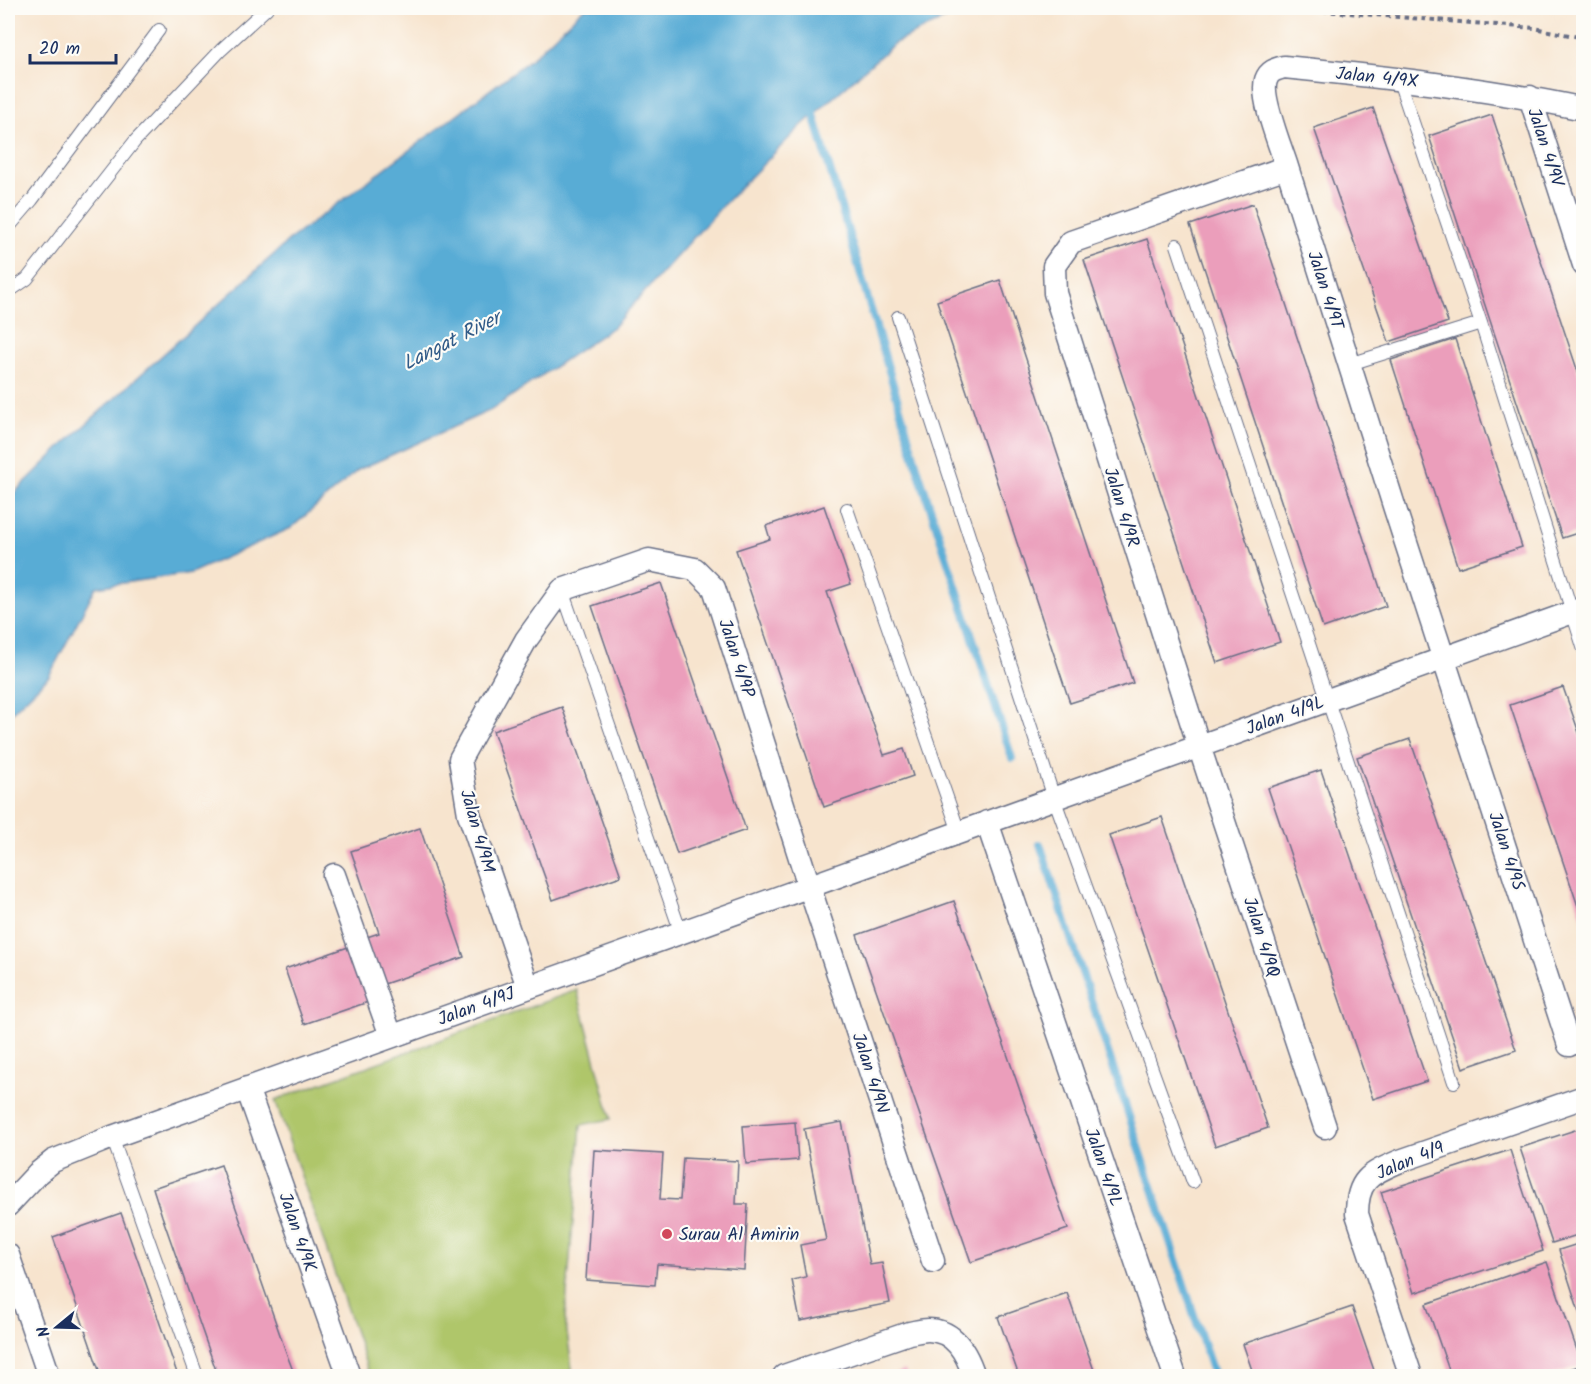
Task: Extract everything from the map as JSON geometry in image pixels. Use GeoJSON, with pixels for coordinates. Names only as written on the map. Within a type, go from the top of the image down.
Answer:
{"type":"FeatureCollection","features":[{"type":"Feature","properties":{"kind":"street","name":"Jalan 4/9X"},"geometry":{"type":"LineString","coordinates":[[1287,167],[1264,89],[1266,78],[1274,69],[1284,67],[1398,78],[1530,97],[1584,109]]}},
{"type":"Feature","properties":{"kind":"street","name":"Jalan 4/9V"},"geometry":{"type":"LineString","coordinates":[[1530,97],[1584,265]]}},
{"type":"Feature","properties":{"kind":"street","name":"Jalan 4/9R"},"geometry":{"type":"LineString","coordinates":[[1199,746],[1055,293],[1054,266],[1071,242],[1287,167]]}},
{"type":"Feature","properties":{"kind":"street","name":"Jalan 4/9T"},"geometry":{"type":"LineString","coordinates":[[1287,167],[1444,658]]}},
{"type":"Feature","properties":{"kind":"street","name":"Jalan 4/9P"},"geometry":{"type":"LineString","coordinates":[[562,590],[649,560],[695,569],[714,588],[809,886]]}},
{"type":"Feature","properties":{"kind":"street","name":"Jalan 4/9M"},"geometry":{"type":"LineString","coordinates":[[528,987],[469,814],[460,759],[526,640],[562,590]]}},
{"type":"Feature","properties":{"kind":"street","name":"Jalan 4/9L"},"geometry":{"type":"LineString","coordinates":[[959,832],[1577,610]]}},
{"type":"Feature","properties":{"kind":"street","name":"Jalan 4/9S"},"geometry":{"type":"LineString","coordinates":[[1444,658],[1569,1045]]}},
{"type":"Feature","properties":{"kind":"street","name":"Jalan 4/9Q"},"geometry":{"type":"LineString","coordinates":[[1199,746],[1325,1127]]}},
{"type":"Feature","properties":{"kind":"street","name":"Jalan 4/9L"},"geometry":{"type":"LineString","coordinates":[[987,822],[1175,1377]]}},
{"type":"Feature","properties":{"kind":"street","name":"Jalan 4/9J"},"geometry":{"type":"LineString","coordinates":[[8,1205],[38,1173],[53,1161],[112,1137],[959,832]]}},
{"type":"Feature","properties":{"kind":"street"},"geometry":{"type":"LineString","coordinates":[[334,875],[392,1036]]}},
{"type":"Feature","properties":{"kind":"street","name":"Jalan 4/9N"},"geometry":{"type":"LineString","coordinates":[[809,886],[933,1261]]}},
{"type":"Feature","properties":{"kind":"street","name":"Jalan 4/9K"},"geometry":{"type":"LineString","coordinates":[[247,1088],[349,1377]]}},
{"type":"Feature","properties":{"kind":"street","name":"Jalan 4/9"},"geometry":{"type":"LineString","coordinates":[[1411,1377],[1357,1214],[1357,1198],[1363,1182],[1379,1170],[1400,1161],[1584,1097]]}},
{"type":"Feature","properties":{"kind":"street"},"geometry":{"type":"LineString","coordinates":[[8,1255],[49,1377]]}},
{"type":"Feature","properties":{"kind":"street"},"geometry":{"type":"LineString","coordinates":[[784,1377],[909,1333],[929,1330],[946,1334],[962,1347],[974,1377]]}},
{"type":"Feature","properties":{"kind":"lane"},"geometry":{"type":"LineString","coordinates":[[8,292],[27,279],[135,141],[221,50],[267,8]]}},
{"type":"Feature","properties":{"kind":"lane"},"geometry":{"type":"LineString","coordinates":[[8,228],[32,200],[159,30]]}},
{"type":"Feature","properties":{"kind":"lane"},"geometry":{"type":"LineString","coordinates":[[1398,78],[1577,610],[1584,650]]}},
{"type":"Feature","properties":{"kind":"lane"},"geometry":{"type":"LineString","coordinates":[[1177,245],[1454,1082]]}},
{"type":"Feature","properties":{"kind":"lane"},"geometry":{"type":"LineString","coordinates":[[898,317],[1054,798],[1193,1182]]}},
{"type":"Feature","properties":{"kind":"lane"},"geometry":{"type":"LineString","coordinates":[[1350,364],[1481,323]]}},
{"type":"Feature","properties":{"kind":"lane"},"geometry":{"type":"LineString","coordinates":[[847,509],[959,832]]}},
{"type":"Feature","properties":{"kind":"lane"},"geometry":{"type":"LineString","coordinates":[[562,590],[681,933]]}},
{"type":"Feature","properties":{"kind":"lane"},"geometry":{"type":"LineString","coordinates":[[112,1137],[197,1377]]}},
{"type":"Feature","properties":{"kind":"path"},"geometry":{"type":"LineString","coordinates":[[1287,8],[1534,28],[1584,39]]}},
{"type":"Feature","properties":{"kind":"green space"},"geometry":{"type":"Polygon","coordinates":[[[577,990],[611,1119],[581,1125],[565,1318],[573,1376],[370,1376],[275,1100],[577,990]]]}},
{"type":"Feature","properties":{"kind":"water","name":"Langat River"},"geometry":{"type":"Polygon","coordinates":[[[584,8],[967,8],[895,43],[801,126],[723,205],[613,327],[491,410],[358,470],[291,528],[191,573],[96,587],[49,676],[8,716],[8,499],[64,444],[293,237],[531,59],[584,8]]]}},
{"type":"Feature","properties":{"kind":"building"},"geometry":{"type":"Polygon","coordinates":[[[1373,108],[1448,322],[1389,342],[1314,128],[1373,108]]]}},
{"type":"Feature","properties":{"kind":"building"},"geometry":{"type":"Polygon","coordinates":[[[1492,115],[1584,390],[1584,531],[1562,538],[1429,136],[1492,115]]]}},
{"type":"Feature","properties":{"kind":"building"},"geometry":{"type":"Polygon","coordinates":[[[1253,204],[1386,606],[1323,628],[1190,225],[1253,204]]]}},
{"type":"Feature","properties":{"kind":"building"},"geometry":{"type":"Polygon","coordinates":[[[1147,239],[1280,642],[1217,663],[1084,260],[1147,239]]]}},
{"type":"Feature","properties":{"kind":"building"},"geometry":{"type":"Polygon","coordinates":[[[1000,280],[1133,683],[1070,703],[937,301],[1000,280]]]}},
{"type":"Feature","properties":{"kind":"building"},"geometry":{"type":"Polygon","coordinates":[[[1455,339],[1522,547],[1458,568],[1391,360],[1455,339]]]}},
{"type":"Feature","properties":{"kind":"building"},"geometry":{"type":"Polygon","coordinates":[[[824,506],[851,584],[827,592],[884,755],[904,749],[913,776],[824,807],[736,550],[770,539],[766,526],[824,506]]]}},
{"type":"Feature","properties":{"kind":"building"},"geometry":{"type":"Polygon","coordinates":[[[661,583],[746,830],[677,854],[592,606],[661,583]]]}},
{"type":"Feature","properties":{"kind":"building"},"geometry":{"type":"Polygon","coordinates":[[[1563,687],[1584,747],[1583,921],[1510,705],[1563,687]]]}},
{"type":"Feature","properties":{"kind":"building"},"geometry":{"type":"Polygon","coordinates":[[[562,707],[621,876],[553,900],[493,731],[562,707]]]}},
{"type":"Feature","properties":{"kind":"building"},"geometry":{"type":"Polygon","coordinates":[[[1410,739],[1516,1050],[1463,1068],[1357,757],[1410,739]]]}},
{"type":"Feature","properties":{"kind":"building"},"geometry":{"type":"Polygon","coordinates":[[[1321,770],[1427,1081],[1373,1099],[1268,788],[1321,770]]]}},
{"type":"Feature","properties":{"kind":"building"},"geometry":{"type":"Polygon","coordinates":[[[1162,817],[1268,1128],[1215,1146],[1109,835],[1162,817]]]}},
{"type":"Feature","properties":{"kind":"building"},"geometry":{"type":"Polygon","coordinates":[[[420,828],[464,957],[381,985],[364,938],[379,933],[351,851],[420,828]]]}},
{"type":"Feature","properties":{"kind":"building"},"geometry":{"type":"Polygon","coordinates":[[[954,901],[1068,1229],[971,1262],[857,935],[954,901]]]}},
{"type":"Feature","properties":{"kind":"building"},"geometry":{"type":"Polygon","coordinates":[[[351,946],[371,1001],[304,1024],[285,969],[351,946]]]}},
{"type":"Feature","properties":{"kind":"building"},"geometry":{"type":"Polygon","coordinates":[[[795,1122],[798,1160],[746,1164],[743,1126],[795,1122]]]}},
{"type":"Feature","properties":{"kind":"building"},"geometry":{"type":"Polygon","coordinates":[[[842,1122],[870,1265],[882,1263],[890,1303],[800,1321],[792,1280],[806,1277],[800,1245],[826,1240],[804,1129],[842,1122]]]}},
{"type":"Feature","properties":{"kind":"building"},"geometry":{"type":"Polygon","coordinates":[[[1584,1127],[1584,1233],[1552,1243],[1520,1148],[1584,1127]]]}},
{"type":"Feature","properties":{"kind":"building","name":"Surau Al Amirin"},"geometry":{"type":"Polygon","coordinates":[[[594,1150],[663,1154],[660,1199],[680,1200],[683,1158],[738,1161],[736,1204],[748,1204],[744,1270],[657,1264],[655,1285],[586,1280],[594,1150]]]}},
{"type":"Feature","properties":{"kind":"building"},"geometry":{"type":"Polygon","coordinates":[[[1510,1150],[1543,1251],[1414,1293],[1381,1192],[1510,1150]]]}},
{"type":"Feature","properties":{"kind":"building"},"geometry":{"type":"Polygon","coordinates":[[[221,1165],[295,1376],[218,1376],[153,1188],[221,1165]]]}},
{"type":"Feature","properties":{"kind":"building"},"geometry":{"type":"Polygon","coordinates":[[[121,1213],[178,1376],[101,1376],[53,1237],[121,1213]]]}},
{"type":"Feature","properties":{"kind":"building"},"geometry":{"type":"Polygon","coordinates":[[[1584,1242],[1584,1324],[1583,1324],[1559,1250],[1584,1242]]]}},
{"type":"Feature","properties":{"kind":"building"},"geometry":{"type":"Polygon","coordinates":[[[1547,1262],[1582,1365],[1549,1376],[1451,1376],[1426,1304],[1547,1262]]]}},
{"type":"Feature","properties":{"kind":"building"},"geometry":{"type":"Polygon","coordinates":[[[1067,1293],[1096,1376],[1019,1376],[998,1317],[1067,1293]]]}},
{"type":"Feature","properties":{"kind":"building"},"geometry":{"type":"Polygon","coordinates":[[[1352,1307],[1376,1376],[1254,1376],[1243,1344],[1352,1307]]]}},
{"type":"Feature","properties":{"kind":"building"},"geometry":{"type":"Polygon","coordinates":[[[905,1370],[907,1376],[889,1376],[905,1370]]]}},
{"type":"Feature","properties":{"kind":"waterway"},"geometry":{"type":"LineString","coordinates":[[811,105],[919,473],[1012,758]]}},
{"type":"Feature","properties":{"kind":"waterway"},"geometry":{"type":"LineString","coordinates":[[1040,844],[1214,1376]]}},
{"type":"Feature","properties":{"kind":"place","name":"Surau Al Amirin"},"geometry":{"type":"Point","coordinates":[667,1234]}}]}
